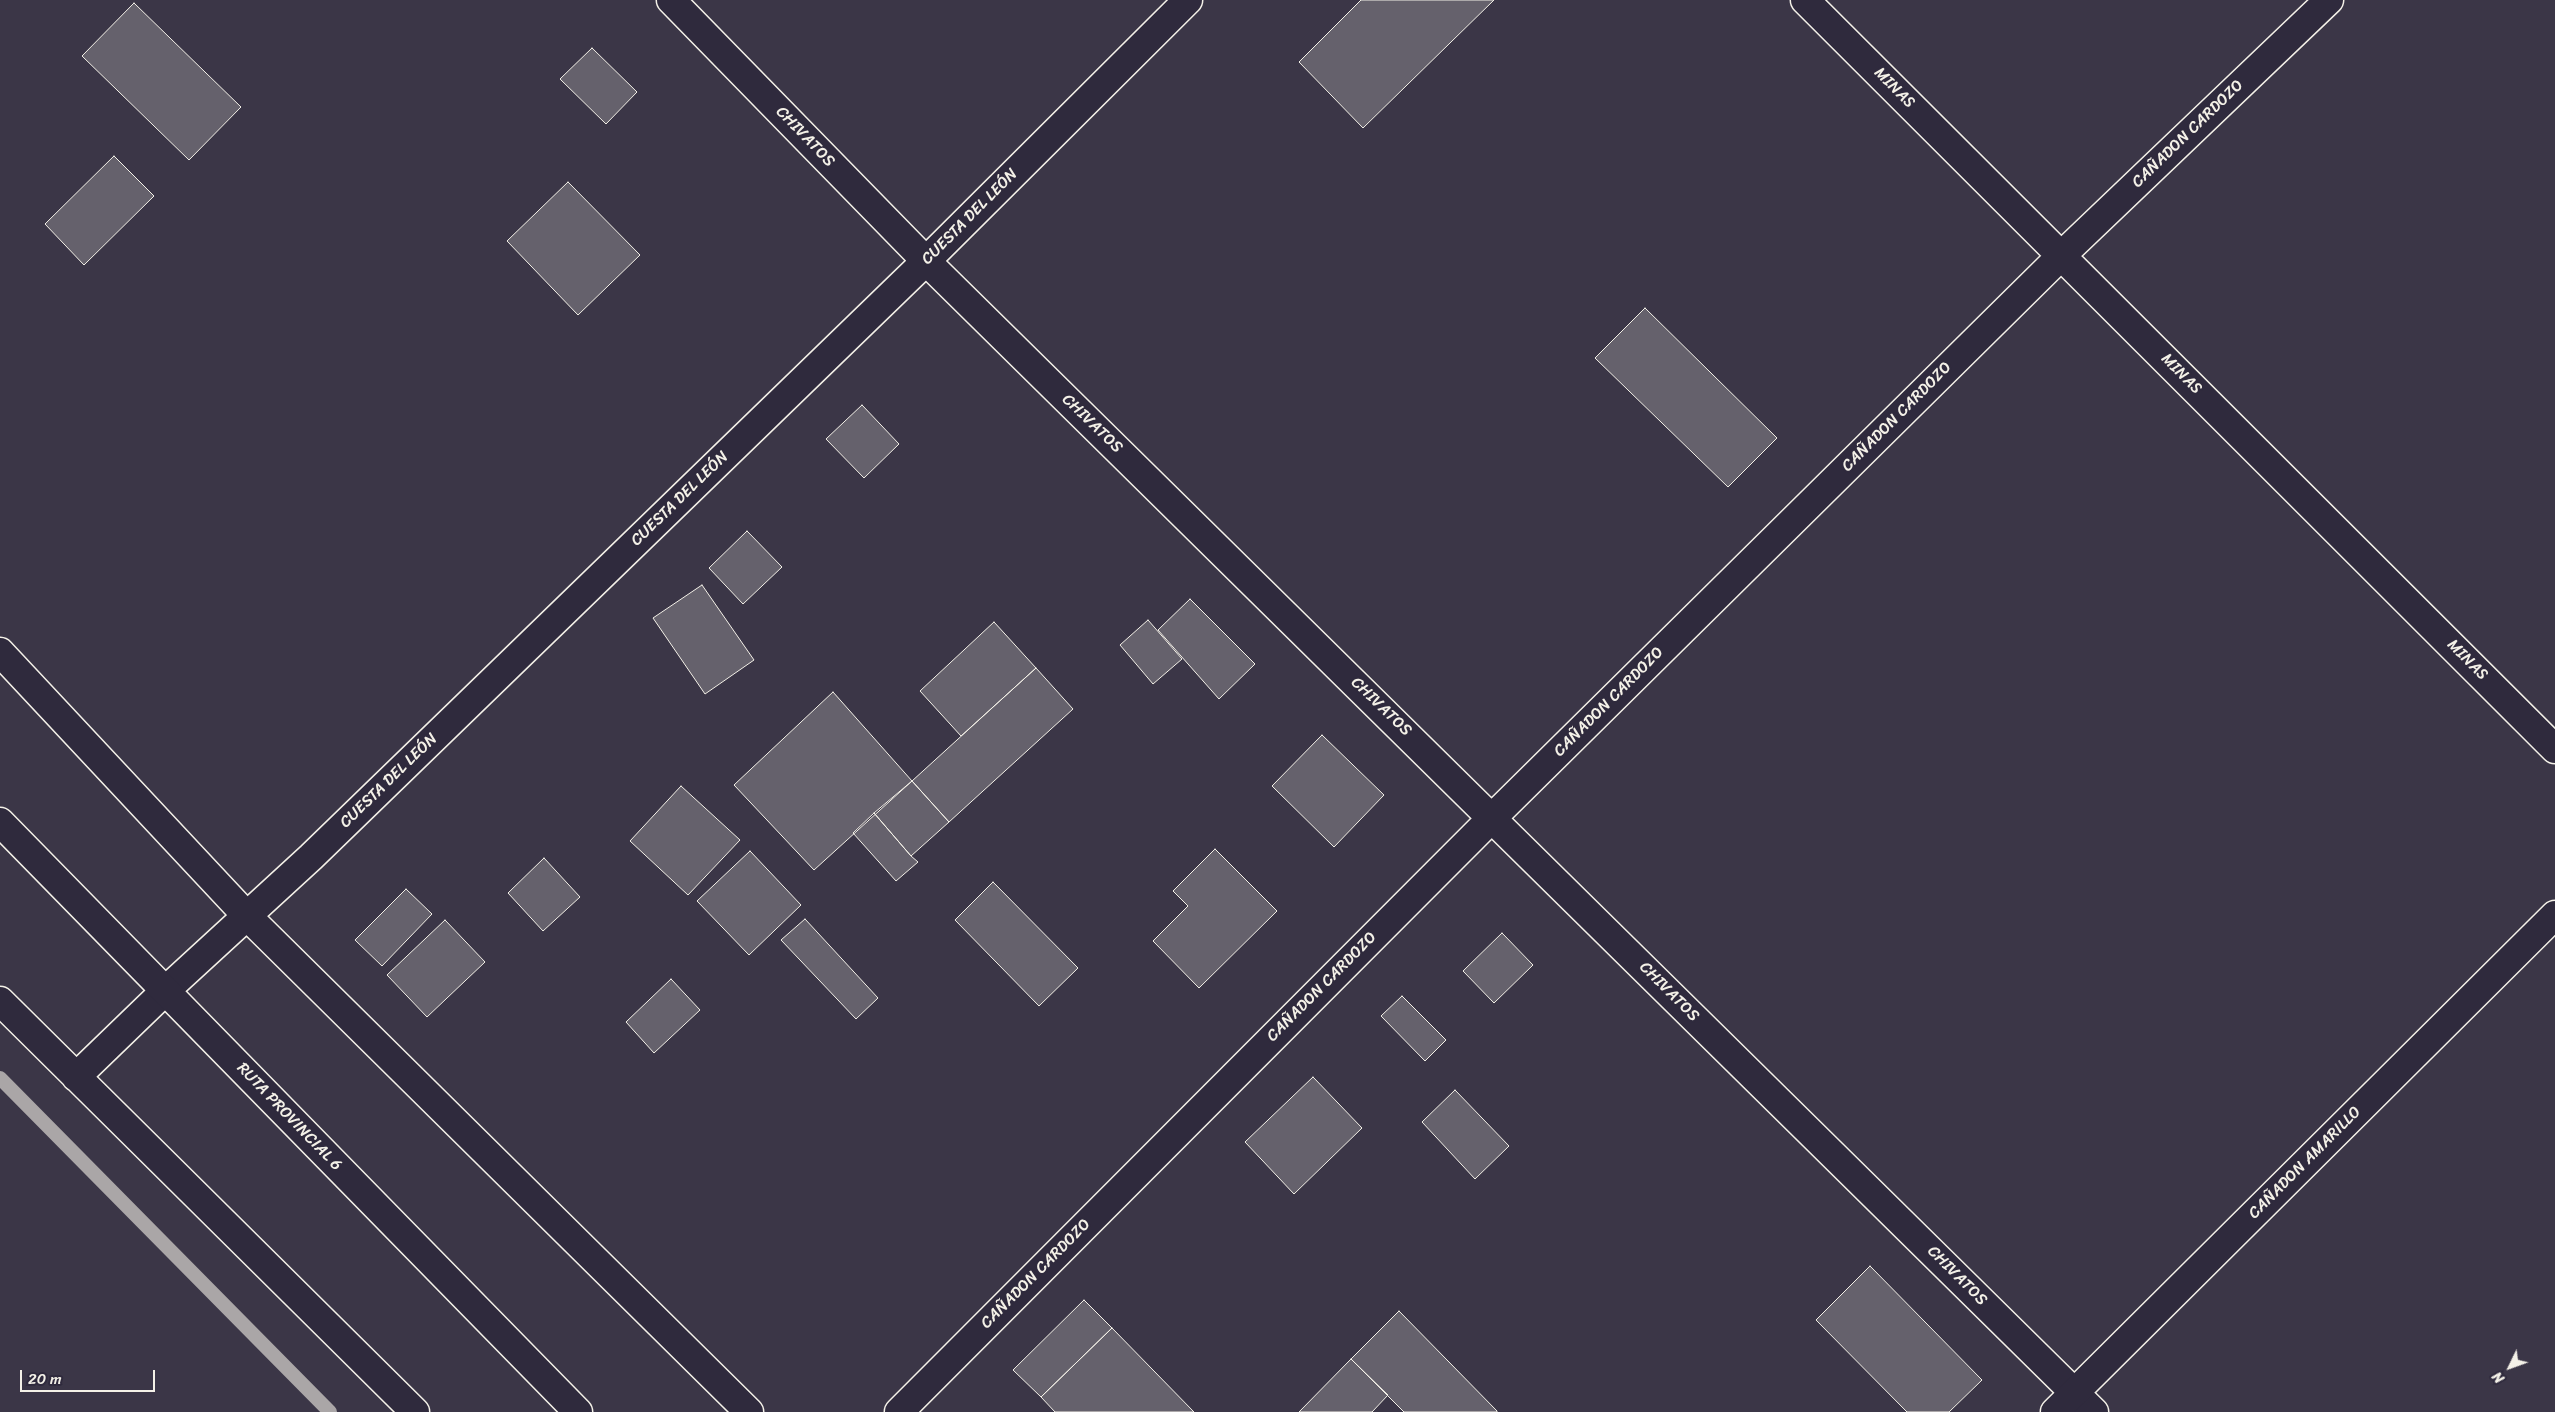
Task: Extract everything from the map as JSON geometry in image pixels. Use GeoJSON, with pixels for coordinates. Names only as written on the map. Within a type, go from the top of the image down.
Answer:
{"type":"FeatureCollection","features":[{"type":"Feature","properties":{"kind":"street","name":"CHIVATOS"},"geometry":{"type":"LineString","coordinates":[[671,0],[926,261],[1493,817],[2094,1412]]}},
{"type":"Feature","properties":{"kind":"street","name":"CUESTA DEL LEÓN"},"geometry":{"type":"LineString","coordinates":[[76,1077],[165,991],[340,829],[926,261],[1188,0]]}},
{"type":"Feature","properties":{"kind":"street","name":"MINAS"},"geometry":{"type":"LineString","coordinates":[[1805,0],[2062,254],[2555,749]]}},
{"type":"Feature","properties":{"kind":"street","name":"CAÑADON CARDOZO"},"geometry":{"type":"LineString","coordinates":[[899,1412],[1493,817],[2062,254],[2328,0]]}},
{"type":"Feature","properties":{"kind":"street"},"geometry":{"type":"LineString","coordinates":[[0,652],[247,916],[749,1412]]}},
{"type":"Feature","properties":{"kind":"street","name":"RUTA PROVINCIAL 6"},"geometry":{"type":"LineString","coordinates":[[0,822],[578,1412]]}},
{"type":"Feature","properties":{"kind":"street","name":"CAÑADON AMARILLO"},"geometry":{"type":"LineString","coordinates":[[2055,1412],[2555,915]]}},
{"type":"Feature","properties":{"kind":"street"},"geometry":{"type":"LineString","coordinates":[[0,1001],[415,1412]]}},
{"type":"Feature","properties":{"kind":"building"},"geometry":{"type":"Polygon","coordinates":[[[1361,0],[1494,0],[1363,128],[1299,62],[1361,0]]]}},
{"type":"Feature","properties":{"kind":"building"},"geometry":{"type":"Polygon","coordinates":[[[134,3],[241,107],[189,160],[82,56],[134,3]]]}},
{"type":"Feature","properties":{"kind":"building"},"geometry":{"type":"Polygon","coordinates":[[[592,48],[637,92],[606,124],[560,79],[592,48]]]}},
{"type":"Feature","properties":{"kind":"building"},"geometry":{"type":"Polygon","coordinates":[[[114,156],[154,196],[84,265],[45,224],[114,156]]]}},
{"type":"Feature","properties":{"kind":"building"},"geometry":{"type":"Polygon","coordinates":[[[568,182],[640,255],[578,315],[507,241],[568,182]]]}},
{"type":"Feature","properties":{"kind":"building"},"geometry":{"type":"Polygon","coordinates":[[[1645,308],[1777,438],[1728,487],[1595,358],[1645,308]]]}},
{"type":"Feature","properties":{"kind":"building"},"geometry":{"type":"Polygon","coordinates":[[[862,405],[899,444],[864,478],[826,439],[862,405]]]}},
{"type":"Feature","properties":{"kind":"building"},"geometry":{"type":"Polygon","coordinates":[[[747,531],[782,567],[743,604],[709,568],[747,531]]]}},
{"type":"Feature","properties":{"kind":"building"},"geometry":{"type":"Polygon","coordinates":[[[702,585],[754,660],[705,694],[653,618],[702,585]]]}},
{"type":"Feature","properties":{"kind":"building"},"geometry":{"type":"Polygon","coordinates":[[[1190,599],[1255,664],[1219,699],[1158,630],[1190,599]]]}},
{"type":"Feature","properties":{"kind":"building"},"geometry":{"type":"Polygon","coordinates":[[[1148,620],[1182,659],[1153,684],[1120,645],[1148,620]]]}},
{"type":"Feature","properties":{"kind":"building"},"geometry":{"type":"Polygon","coordinates":[[[994,622],[1036,668],[961,736],[920,691],[994,622]]]}},
{"type":"Feature","properties":{"kind":"building"},"geometry":{"type":"Polygon","coordinates":[[[1036,668],[1073,709],[949,822],[912,781],[1036,668]]]}},
{"type":"Feature","properties":{"kind":"building"},"geometry":{"type":"Polygon","coordinates":[[[833,692],[912,781],[814,870],[734,785],[833,692]]]}},
{"type":"Feature","properties":{"kind":"building"},"geometry":{"type":"Polygon","coordinates":[[[1322,735],[1384,795],[1334,847],[1272,786],[1322,735]]]}},
{"type":"Feature","properties":{"kind":"building"},"geometry":{"type":"Polygon","coordinates":[[[912,781],[949,822],[911,856],[874,813],[912,781]]]}},
{"type":"Feature","properties":{"kind":"building"},"geometry":{"type":"Polygon","coordinates":[[[681,786],[740,840],[688,895],[630,841],[681,786]]]}},
{"type":"Feature","properties":{"kind":"building"},"geometry":{"type":"Polygon","coordinates":[[[874,813],[918,862],[896,881],[853,833],[874,813]]]}},
{"type":"Feature","properties":{"kind":"building"},"geometry":{"type":"Polygon","coordinates":[[[1215,849],[1277,911],[1199,988],[1153,941],[1188,906],[1173,891],[1215,849]]]}},
{"type":"Feature","properties":{"kind":"building"},"geometry":{"type":"Polygon","coordinates":[[[750,851],[801,905],[749,955],[697,901],[750,851]]]}},
{"type":"Feature","properties":{"kind":"building"},"geometry":{"type":"Polygon","coordinates":[[[544,858],[580,897],[543,931],[508,893],[544,858]]]}},
{"type":"Feature","properties":{"kind":"building"},"geometry":{"type":"Polygon","coordinates":[[[993,882],[1078,968],[1039,1006],[955,920],[993,882]]]}},
{"type":"Feature","properties":{"kind":"building"},"geometry":{"type":"Polygon","coordinates":[[[406,889],[432,914],[382,966],[355,940],[406,889]]]}},
{"type":"Feature","properties":{"kind":"building"},"geometry":{"type":"Polygon","coordinates":[[[805,919],[878,998],[856,1019],[781,940],[805,919]]]}},
{"type":"Feature","properties":{"kind":"building"},"geometry":{"type":"Polygon","coordinates":[[[445,920],[485,962],[427,1017],[387,975],[445,920]]]}},
{"type":"Feature","properties":{"kind":"building"},"geometry":{"type":"Polygon","coordinates":[[[1502,933],[1533,965],[1494,1003],[1463,971],[1502,933]]]}},
{"type":"Feature","properties":{"kind":"building"},"geometry":{"type":"Polygon","coordinates":[[[671,979],[700,1010],[654,1053],[626,1022],[671,979]]]}},
{"type":"Feature","properties":{"kind":"building"},"geometry":{"type":"Polygon","coordinates":[[[1402,996],[1446,1040],[1425,1061],[1381,1016],[1402,996]]]}},
{"type":"Feature","properties":{"kind":"building"},"geometry":{"type":"Polygon","coordinates":[[[1313,1077],[1362,1128],[1294,1194],[1245,1142],[1313,1077]]]}},
{"type":"Feature","properties":{"kind":"building"},"geometry":{"type":"Polygon","coordinates":[[[1455,1090],[1509,1146],[1475,1179],[1422,1122],[1455,1090]]]}},
{"type":"Feature","properties":{"kind":"building"},"geometry":{"type":"Polygon","coordinates":[[[1870,1266],[1982,1380],[1949,1412],[1907,1412],[1816,1320],[1870,1266]]]}},
{"type":"Feature","properties":{"kind":"building"},"geometry":{"type":"Polygon","coordinates":[[[1084,1300],[1112,1328],[1041,1397],[1013,1370],[1084,1300]]]}},
{"type":"Feature","properties":{"kind":"building"},"geometry":{"type":"Polygon","coordinates":[[[1399,1311],[1497,1412],[1404,1412],[1351,1359],[1399,1311]]]}},
{"type":"Feature","properties":{"kind":"building"},"geometry":{"type":"Polygon","coordinates":[[[1112,1328],[1194,1412],[1055,1412],[1041,1397],[1112,1328]]]}},
{"type":"Feature","properties":{"kind":"building"},"geometry":{"type":"Polygon","coordinates":[[[1351,1359],[1388,1395],[1372,1412],[1299,1412],[1351,1359]]]}},
{"type":"Feature","properties":{"kind":"waterway"},"geometry":{"type":"LineString","coordinates":[[0,1078],[330,1412]]}}]}
